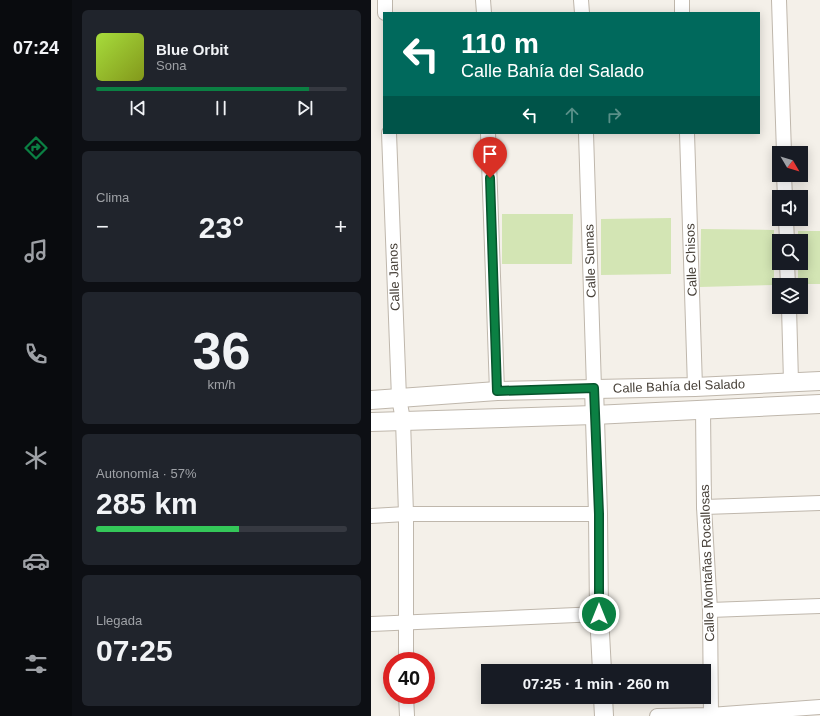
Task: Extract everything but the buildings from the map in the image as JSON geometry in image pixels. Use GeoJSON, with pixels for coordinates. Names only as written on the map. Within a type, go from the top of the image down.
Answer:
{"type":"FeatureCollection","features":[{"type":"Feature","properties":{"kind":"street"},"geometry":{"type":"LineString","coordinates":[[385,0],[385,12]]}},
{"type":"Feature","properties":{"kind":"street"},"geometry":{"type":"LineString","coordinates":[[483,0],[484,12]]}},
{"type":"Feature","properties":{"kind":"street"},"geometry":{"type":"LineString","coordinates":[[581,0],[581,12]]}},
{"type":"Feature","properties":{"kind":"street"},"geometry":{"type":"LineString","coordinates":[[682,0],[682,12]]}},
{"type":"Feature","properties":{"kind":"street"},"geometry":{"type":"LineString","coordinates":[[779,0],[784,146]]}},
{"type":"Feature","properties":{"kind":"street","name":"Calle Janos"},"geometry":{"type":"LineString","coordinates":[[389,134],[399,398],[403,420],[406,514],[406,652]]}},
{"type":"Feature","properties":{"kind":"street"},"geometry":{"type":"LineString","coordinates":[[488,134],[497,391]]}},
{"type":"Feature","properties":{"kind":"street","name":"Calle Sumas"},"geometry":{"type":"LineString","coordinates":[[586,134],[594,388]]}},
{"type":"Feature","properties":{"kind":"street","name":"Calle Chisos"},"geometry":{"type":"LineString","coordinates":[[687,134],[695,387]]}},
{"type":"Feature","properties":{"kind":"street"},"geometry":{"type":"LineString","coordinates":[[789,314],[791,382]]}},
{"type":"Feature","properties":{"kind":"street","name":"Calle Bahía del Salado"},"geometry":{"type":"LineString","coordinates":[[371,400],[497,391],[695,387],[820,381]]}},
{"type":"Feature","properties":{"kind":"street"},"geometry":{"type":"LineString","coordinates":[[594,388],[599,514],[599,614],[602,664]]}},
{"type":"Feature","properties":{"kind":"street","name":"Calle Bahía del Salado"},"geometry":{"type":"LineString","coordinates":[[371,422],[594,415],[820,404]]}},
{"type":"Feature","properties":{"kind":"street","name":"Calle Montañas Rocallosas"},"geometry":{"type":"LineString","coordinates":[[703,409],[704,507],[710,610],[711,715]]}},
{"type":"Feature","properties":{"kind":"street"},"geometry":{"type":"LineString","coordinates":[[704,507],[820,503]]}},
{"type":"Feature","properties":{"kind":"street"},"geometry":{"type":"LineString","coordinates":[[371,516],[406,514],[599,514]]}},
{"type":"Feature","properties":{"kind":"street"},"geometry":{"type":"LineString","coordinates":[[710,610],[820,606]]}},
{"type":"Feature","properties":{"kind":"street"},"geometry":{"type":"LineString","coordinates":[[371,624],[406,624],[599,614]]}},
{"type":"Feature","properties":{"kind":"street"},"geometry":{"type":"LineString","coordinates":[[406,704],[407,716]]}},
{"type":"Feature","properties":{"kind":"street"},"geometry":{"type":"LineString","coordinates":[[603,704],[604,716]]}},
{"type":"Feature","properties":{"kind":"street"},"geometry":{"type":"LineString","coordinates":[[657,716],[818,710]]}},
{"type":"Feature","properties":{"kind":"green space"},"geometry":{"type":"Polygon","coordinates":[[[502,214],[573,214],[572,264],[502,264],[502,214]]]}},
{"type":"Feature","properties":{"kind":"green space"},"geometry":{"type":"Polygon","coordinates":[[[671,218],[671,274],[601,275],[601,219],[671,218]]]}},
{"type":"Feature","properties":{"kind":"green space"},"geometry":{"type":"Polygon","coordinates":[[[701,229],[774,230],[774,234],[772,234],[772,270],[774,270],[774,278],[772,278],[772,285],[700,287],[701,229]]]}},
{"type":"Feature","properties":{"kind":"green space"},"geometry":{"type":"Polygon","coordinates":[[[798,231],[820,231],[820,284],[808,284],[808,278],[798,278],[798,270],[808,270],[808,234],[798,234],[798,231]]]}},
{"type":"Feature","properties":{"kind":"route"},"geometry":{"type":"LineString","coordinates":[[490,178],[497,391],[594,388],[599,514],[599,614]]}}]}
